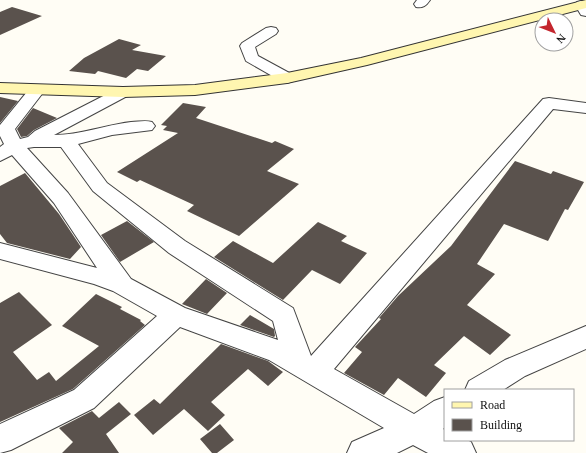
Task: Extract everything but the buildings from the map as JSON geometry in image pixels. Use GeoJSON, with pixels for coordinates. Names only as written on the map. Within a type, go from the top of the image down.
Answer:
{"type":"FeatureCollection","features":[{"type":"Feature","properties":{"kind":"street"},"geometry":{"type":"LineString","coordinates":[[0,88],[123,92],[195,90],[287,78],[362,62],[584,7]]}},
{"type":"Feature","properties":{"kind":"street"},"geometry":{"type":"LineString","coordinates":[[271,31],[247,46],[251,58],[287,78]]}},
{"type":"Feature","properties":{"kind":"street"},"geometry":{"type":"LineString","coordinates":[[37,90],[6,129],[16,148],[61,198],[122,285]]}},
{"type":"Feature","properties":{"kind":"street"},"geometry":{"type":"LineString","coordinates":[[16,148],[123,92]]}},
{"type":"Feature","properties":{"kind":"street"},"geometry":{"type":"LineString","coordinates":[[306,368],[549,103],[586,108]]}},
{"type":"Feature","properties":{"kind":"street"},"geometry":{"type":"LineString","coordinates":[[16,148],[66,141],[112,130],[146,126]]}},
{"type":"Feature","properties":{"kind":"street"},"geometry":{"type":"LineString","coordinates":[[66,141],[100,186],[177,247],[284,315],[306,368]]}},
{"type":"Feature","properties":{"kind":"street"},"geometry":{"type":"LineString","coordinates":[[0,251],[99,277],[122,285],[176,314],[279,352],[414,430],[460,453]]}},
{"type":"Feature","properties":{"kind":"street"},"geometry":{"type":"LineString","coordinates":[[0,440],[84,399],[176,314]]}},
{"type":"Feature","properties":{"kind":"street"},"geometry":{"type":"LineString","coordinates":[[481,389],[515,368],[586,337]]}},
{"type":"Feature","properties":{"kind":"street"},"geometry":{"type":"LineString","coordinates":[[363,453],[414,430],[444,412]]}}]}
